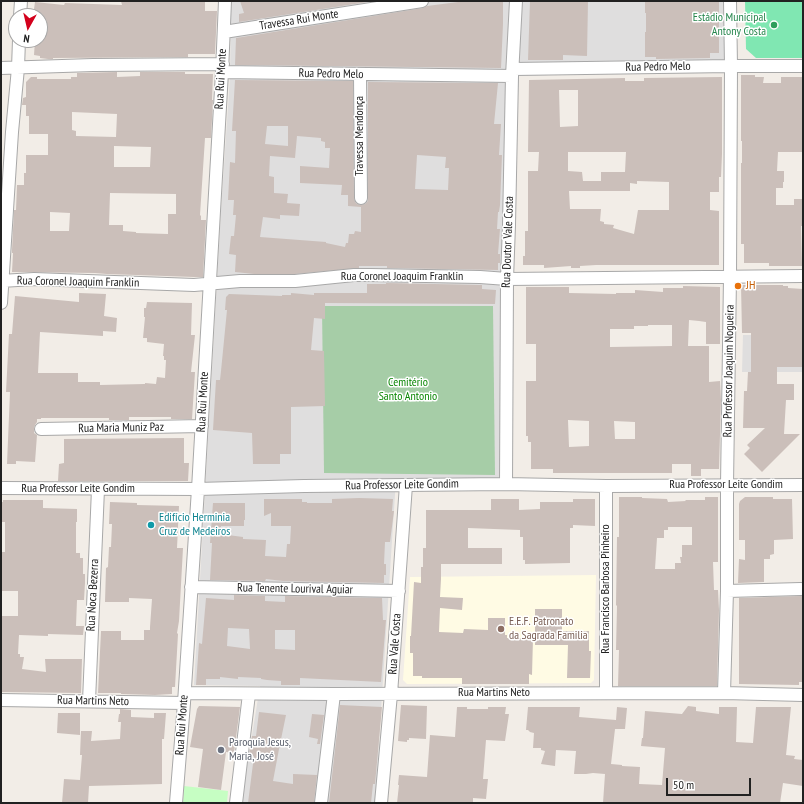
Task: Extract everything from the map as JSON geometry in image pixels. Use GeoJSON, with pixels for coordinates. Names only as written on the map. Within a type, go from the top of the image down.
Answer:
{"type":"FeatureCollection","features":[{"type":"Feature","properties":{"kind":"street","name":"Rua Rui Monte"},"geometry":{"type":"LineString","coordinates":[[176,803],[185,698],[202,426],[225,1]]}},
{"type":"Feature","properties":{"kind":"street","name":"Travessa Rui Monte"},"geometry":{"type":"LineString","coordinates":[[224,32],[422,1]]}},
{"type":"Feature","properties":{"kind":"street","name":"Rua Doutor Vale Costa"},"geometry":{"type":"LineString","coordinates":[[506,484],[507,278],[516,1]]}},
{"type":"Feature","properties":{"kind":"street","name":"Rua Professor Joaquim Nogueira"},"geometry":{"type":"LineString","coordinates":[[724,693],[728,591],[727,485],[730,277],[730,1]]}},
{"type":"Feature","properties":{"kind":"street"},"geometry":{"type":"LineString","coordinates":[[1,303],[19,48]]}},
{"type":"Feature","properties":{"kind":"street","name":"Rua Pedro Melo"},"geometry":{"type":"LineString","coordinates":[[1,68],[93,65],[222,68],[360,74],[513,72],[731,66],[803,66]]}},
{"type":"Feature","properties":{"kind":"street","name":"Travessa Mendonça"},"geometry":{"type":"LineString","coordinates":[[360,74],[361,198]]}},
{"type":"Feature","properties":{"kind":"street","name":"Rua Coronel Joaquim Franklin"},"geometry":{"type":"LineString","coordinates":[[2,281],[34,279],[194,285],[240,281],[296,281],[377,275],[507,278],[803,276]]}},
{"type":"Feature","properties":{"kind":"street","name":"Rua Maria Muniz Paz"},"geometry":{"type":"LineString","coordinates":[[41,429],[202,426]]}},
{"type":"Feature","properties":{"kind":"street","name":"Rua Professor Leite Gondim"},"geometry":{"type":"LineString","coordinates":[[1,488],[198,489],[304,486],[506,484],[606,486],[803,485]]}},
{"type":"Feature","properties":{"kind":"street","name":"Rua Vale Costa"},"geometry":{"type":"LineString","coordinates":[[381,803],[391,694],[406,485]]}},
{"type":"Feature","properties":{"kind":"street","name":"Rua Francisco Barbosa Pinheiro"},"geometry":{"type":"LineString","coordinates":[[606,486],[606,693]]}},
{"type":"Feature","properties":{"kind":"street","name":"Rua Noca Bezerra"},"geometry":{"type":"LineString","coordinates":[[89,701],[98,489]]}},
{"type":"Feature","properties":{"kind":"street","name":"Rua Tenente Lourival Aguiar"},"geometry":{"type":"LineString","coordinates":[[192,587],[399,591]]}},
{"type":"Feature","properties":{"kind":"street"},"geometry":{"type":"LineString","coordinates":[[728,591],[801,589]]}},
{"type":"Feature","properties":{"kind":"street","name":"Rua Martins Neto"},"geometry":{"type":"LineString","coordinates":[[1,700],[89,701],[249,694],[724,693],[803,695]]}},
{"type":"Feature","properties":{"kind":"street"},"geometry":{"type":"LineString","coordinates":[[236,803],[249,694]]}},
{"type":"Feature","properties":{"kind":"street"},"geometry":{"type":"LineString","coordinates":[[321,803],[334,694]]}},
{"type":"Feature","properties":{"kind":"shaded area"},"geometry":{"type":"Polygon","coordinates":[[[231,1],[735,1],[736,69],[519,76],[499,478],[396,479],[375,803],[241,803],[260,686],[194,685],[230,77],[231,1]]]}},
{"type":"Feature","properties":{"kind":"shaded area"},"geometry":{"type":"Polygon","coordinates":[[[743,335],[803,335],[803,372],[742,372],[743,335]]]}},
{"type":"Feature","properties":{"kind":"shaded area","name":"E.E.F. Patronato da Sagrada Familia"},"geometry":{"type":"Polygon","coordinates":[[[596,575],[594,680],[591,683],[407,684],[403,680],[410,577],[596,575]]]}},
{"type":"Feature","properties":{"kind":"green space","name":"Estádio Municipal Antony Costa"},"geometry":{"type":"Polygon","coordinates":[[[745,1],[803,1],[803,58],[756,58],[746,49],[745,1]]]}},
{"type":"Feature","properties":{"kind":"green space","name":"Cemitério Santo Antonio"},"geometry":{"type":"Polygon","coordinates":[[[322,306],[493,306],[495,475],[324,473],[322,306]]]}},
{"type":"Feature","properties":{"kind":"green space"},"geometry":{"type":"Polygon","coordinates":[[[184,786],[228,791],[227,803],[183,803],[184,786]]]}},
{"type":"Feature","properties":{"kind":"building"},"geometry":{"type":"Polygon","coordinates":[[[121,1],[205,1],[205,11],[217,11],[215,54],[188,54],[188,57],[53,59],[40,58],[40,56],[34,55],[34,48],[48,48],[48,8],[34,8],[35,2],[64,5],[65,3],[122,5],[121,1]]]}},
{"type":"Feature","properties":{"kind":"building"},"geometry":{"type":"Polygon","coordinates":[[[240,1],[374,1],[239,22],[239,14],[244,13],[240,1]]]}},
{"type":"Feature","properties":{"kind":"building"},"geometry":{"type":"Polygon","coordinates":[[[466,1],[503,1],[501,68],[235,65],[236,38],[423,8],[427,6],[466,1]]]}},
{"type":"Feature","properties":{"kind":"building"},"geometry":{"type":"Polygon","coordinates":[[[530,1],[588,1],[587,56],[563,55],[563,60],[528,60],[530,1]]]}},
{"type":"Feature","properties":{"kind":"building"},"geometry":{"type":"Polygon","coordinates":[[[645,1],[719,1],[719,53],[710,53],[710,58],[656,59],[656,57],[645,57],[645,1]]]}},
{"type":"Feature","properties":{"kind":"building"},"geometry":{"type":"Polygon","coordinates":[[[117,72],[117,77],[140,76],[140,72],[185,72],[185,74],[213,74],[211,138],[205,138],[200,215],[201,220],[206,220],[203,277],[12,272],[14,210],[16,210],[17,185],[24,185],[26,155],[48,155],[48,134],[29,134],[29,116],[26,116],[26,105],[22,105],[23,98],[26,97],[26,82],[31,77],[37,77],[37,79],[71,79],[71,77],[77,77],[77,73],[117,72]],[[72,112],[72,130],[76,131],[76,136],[116,137],[117,114],[72,112]],[[114,146],[114,167],[150,167],[151,147],[114,146]],[[110,193],[109,225],[123,225],[123,231],[136,233],[168,234],[168,214],[176,214],[176,194],[110,193]],[[50,212],[50,231],[69,231],[70,213],[50,212]]]}},
{"type":"Feature","properties":{"kind":"building"},"geometry":{"type":"Polygon","coordinates":[[[741,75],[755,75],[755,77],[764,77],[763,83],[781,83],[781,77],[803,77],[803,152],[778,152],[777,171],[784,171],[784,182],[783,188],[776,188],[776,205],[794,205],[794,199],[803,199],[803,226],[801,226],[802,266],[769,266],[769,263],[744,263],[744,244],[741,244],[741,75]]]}},
{"type":"Feature","properties":{"kind":"building"},"geometry":{"type":"Polygon","coordinates":[[[722,77],[721,177],[719,177],[719,192],[710,192],[710,210],[719,211],[719,265],[596,265],[580,266],[580,268],[571,268],[571,266],[544,268],[544,265],[523,265],[523,256],[525,256],[525,231],[528,231],[528,171],[538,171],[539,152],[528,152],[529,80],[625,78],[625,81],[644,81],[644,78],[722,77]],[[559,90],[560,127],[578,126],[578,90],[559,90]],[[568,152],[568,171],[582,172],[583,181],[601,181],[601,172],[625,172],[626,152],[568,152]],[[637,181],[637,184],[630,183],[630,191],[569,191],[570,209],[601,209],[600,221],[604,222],[604,224],[614,225],[613,228],[634,234],[638,210],[669,210],[669,182],[637,181]]]}},
{"type":"Feature","properties":{"kind":"building"},"geometry":{"type":"Polygon","coordinates":[[[235,80],[353,81],[354,198],[357,204],[361,205],[368,201],[368,82],[498,83],[494,124],[501,124],[499,155],[502,155],[500,205],[497,229],[500,229],[498,254],[500,254],[500,263],[498,263],[498,270],[359,266],[359,268],[295,274],[254,274],[235,272],[236,255],[229,254],[231,236],[234,236],[236,215],[233,215],[234,200],[228,200],[230,162],[235,163],[236,131],[232,131],[235,80]],[[267,126],[265,144],[288,146],[288,126],[267,126]],[[297,136],[295,158],[270,156],[269,176],[274,177],[274,193],[288,194],[287,203],[300,204],[299,216],[280,215],[280,219],[263,217],[260,237],[326,242],[345,247],[346,243],[348,243],[349,234],[354,234],[355,231],[361,232],[361,207],[348,206],[348,195],[341,195],[342,185],[300,183],[300,166],[329,168],[330,148],[325,148],[325,142],[321,141],[321,138],[297,136]],[[417,155],[415,189],[448,190],[449,168],[445,168],[446,157],[417,155]]]}},
{"type":"Feature","properties":{"kind":"building"},"geometry":{"type":"Polygon","coordinates":[[[367,284],[482,285],[482,289],[496,290],[495,304],[325,303],[325,319],[314,318],[311,350],[324,351],[325,406],[291,407],[291,454],[280,454],[280,464],[253,464],[252,433],[213,430],[216,380],[220,380],[227,310],[225,310],[226,297],[229,294],[282,296],[291,295],[291,293],[314,295],[314,293],[367,293],[367,284]]]}},
{"type":"Feature","properties":{"kind":"building"},"geometry":{"type":"Polygon","coordinates":[[[741,285],[783,285],[788,286],[788,288],[803,289],[803,367],[777,367],[777,384],[794,384],[794,400],[786,400],[784,434],[800,434],[762,472],[744,454],[750,448],[747,445],[765,428],[743,428],[744,391],[747,391],[748,372],[751,372],[751,333],[742,333],[741,285]]]}},
{"type":"Feature","properties":{"kind":"building"},"geometry":{"type":"Polygon","coordinates":[[[683,286],[720,287],[720,344],[706,344],[706,322],[689,320],[688,346],[709,346],[709,382],[720,381],[721,400],[719,469],[701,469],[701,476],[691,476],[691,464],[672,464],[672,473],[553,473],[553,469],[531,469],[531,442],[528,442],[528,436],[526,436],[526,381],[536,381],[536,344],[526,344],[526,287],[569,287],[569,293],[616,294],[635,293],[635,290],[663,292],[663,288],[683,288],[683,286]],[[672,325],[634,326],[634,329],[610,329],[610,347],[672,346],[672,325]],[[568,420],[569,447],[589,446],[589,421],[568,420]],[[614,421],[615,439],[635,439],[635,422],[614,421]]]}},
{"type":"Feature","properties":{"kind":"building"},"geometry":{"type":"Polygon","coordinates":[[[79,293],[106,294],[104,316],[117,318],[116,332],[103,331],[103,336],[40,332],[38,373],[78,373],[78,382],[100,382],[100,385],[156,384],[157,377],[165,378],[166,360],[164,360],[163,356],[164,344],[147,342],[147,338],[143,338],[145,317],[144,308],[146,308],[147,302],[192,303],[191,335],[195,335],[191,372],[195,372],[192,419],[171,419],[171,417],[129,417],[129,420],[109,420],[109,418],[41,418],[37,419],[34,429],[34,433],[37,435],[35,462],[16,461],[16,464],[7,464],[10,392],[6,392],[9,334],[12,334],[15,296],[79,302],[79,293]]]}},
{"type":"Feature","properties":{"kind":"building"},"geometry":{"type":"Polygon","coordinates":[[[184,438],[184,463],[189,463],[188,481],[58,481],[59,464],[64,463],[64,439],[184,438]]]}},
{"type":"Feature","properties":{"kind":"building"},"geometry":{"type":"Polygon","coordinates":[[[619,497],[667,499],[668,502],[705,500],[705,497],[718,497],[718,562],[713,562],[714,590],[718,590],[719,610],[717,686],[618,686],[619,650],[616,650],[616,605],[617,537],[619,537],[619,497]],[[668,527],[668,530],[664,530],[664,538],[657,538],[655,569],[675,569],[675,563],[681,563],[680,557],[682,557],[682,545],[692,545],[692,527],[668,527]]]}},
{"type":"Feature","properties":{"kind":"building"},"geometry":{"type":"Polygon","coordinates":[[[745,497],[792,499],[793,539],[774,540],[774,554],[770,555],[770,559],[764,559],[764,582],[738,583],[739,559],[745,560],[745,540],[739,540],[739,504],[745,497]]]}},
{"type":"Feature","properties":{"kind":"building"},"geometry":{"type":"Polygon","coordinates":[[[264,499],[302,499],[302,502],[307,503],[332,503],[332,499],[393,499],[392,511],[394,511],[390,542],[385,542],[384,564],[386,564],[386,575],[384,575],[384,583],[283,581],[266,579],[265,581],[210,580],[212,543],[210,543],[213,503],[245,503],[244,526],[221,526],[220,534],[243,537],[243,539],[266,540],[265,556],[286,557],[287,544],[290,544],[291,526],[271,526],[271,513],[264,516],[264,499]]]}},
{"type":"Feature","properties":{"kind":"building"},"geometry":{"type":"Polygon","coordinates":[[[491,499],[519,499],[519,510],[540,509],[540,502],[573,502],[573,499],[595,499],[595,526],[573,525],[573,528],[570,528],[570,563],[525,564],[525,560],[523,560],[523,537],[520,537],[520,530],[468,528],[468,548],[502,548],[502,564],[441,564],[440,597],[463,598],[462,610],[440,608],[439,632],[463,633],[464,629],[488,630],[488,618],[505,618],[505,635],[507,635],[507,638],[533,638],[532,675],[529,674],[529,684],[462,684],[462,678],[422,678],[422,676],[413,676],[413,653],[410,653],[410,636],[414,582],[421,583],[423,548],[426,548],[426,510],[491,510],[491,499]]]}},
{"type":"Feature","properties":{"kind":"building"},"geometry":{"type":"Polygon","coordinates":[[[3,500],[43,500],[43,508],[77,509],[76,553],[80,553],[80,558],[83,558],[83,574],[85,574],[85,583],[84,600],[77,600],[76,626],[84,626],[83,635],[19,635],[18,654],[20,654],[20,657],[24,657],[22,669],[46,672],[45,659],[82,659],[81,693],[1,692],[1,616],[18,616],[18,591],[1,591],[1,552],[5,552],[5,522],[1,522],[1,502],[3,502],[3,500]]]}},
{"type":"Feature","properties":{"kind":"building"},"geometry":{"type":"Polygon","coordinates":[[[110,502],[137,503],[137,505],[179,506],[177,548],[183,548],[175,687],[172,687],[172,694],[155,695],[98,693],[101,631],[121,631],[121,640],[144,640],[144,630],[150,630],[152,599],[129,598],[129,602],[105,602],[106,568],[108,567],[109,547],[111,547],[112,524],[109,524],[110,502]]]}},
{"type":"Feature","properties":{"kind":"building"},"geometry":{"type":"Polygon","coordinates":[[[234,595],[265,596],[265,601],[285,602],[285,596],[382,598],[383,620],[386,620],[381,682],[300,678],[300,685],[281,685],[281,681],[261,678],[238,677],[238,679],[220,677],[220,679],[206,679],[206,685],[196,685],[199,643],[202,644],[206,598],[234,600],[234,595]],[[228,628],[227,646],[250,649],[249,629],[228,628]],[[275,630],[275,649],[295,650],[295,630],[275,630]]]}},
{"type":"Feature","properties":{"kind":"building"},"geometry":{"type":"Polygon","coordinates":[[[803,596],[803,682],[799,682],[799,685],[739,684],[739,598],[803,596]]]}},
{"type":"Feature","properties":{"kind":"building"},"geometry":{"type":"Polygon","coordinates":[[[535,609],[562,609],[562,631],[589,631],[589,651],[591,651],[590,678],[567,678],[568,645],[535,645],[535,609]]]}},
{"type":"Feature","properties":{"kind":"building"},"geometry":{"type":"Polygon","coordinates":[[[340,705],[382,707],[375,784],[373,784],[371,803],[329,803],[340,705]]]}},
{"type":"Feature","properties":{"kind":"building"},"geometry":{"type":"Polygon","coordinates":[[[401,705],[427,706],[426,739],[409,738],[407,742],[398,741],[401,705]]]}},
{"type":"Feature","properties":{"kind":"building","name":"Paroquia Jesus, Maria, José"},"geometry":{"type":"Polygon","coordinates":[[[199,706],[240,707],[234,753],[226,752],[221,790],[198,787],[203,749],[190,747],[197,709],[199,706]]]}},
{"type":"Feature","properties":{"kind":"building"},"geometry":{"type":"Polygon","coordinates":[[[688,706],[696,707],[696,711],[719,714],[719,707],[737,707],[736,742],[753,743],[756,707],[791,707],[786,755],[795,756],[794,759],[803,760],[803,786],[783,783],[780,803],[603,803],[605,774],[574,774],[576,751],[556,750],[555,766],[541,764],[545,751],[541,750],[541,748],[533,748],[534,733],[526,730],[528,707],[580,707],[579,717],[616,720],[617,707],[627,708],[625,729],[615,729],[611,764],[640,767],[639,784],[662,785],[665,748],[641,746],[645,711],[682,714],[688,706]]]}},
{"type":"Feature","properties":{"kind":"building"},"geometry":{"type":"Polygon","coordinates":[[[457,707],[467,707],[467,709],[488,709],[488,707],[506,707],[505,714],[509,714],[505,741],[486,740],[483,779],[488,779],[486,799],[473,798],[473,803],[397,803],[399,775],[427,777],[430,735],[455,737],[457,707]]]}},
{"type":"Feature","properties":{"kind":"building"},"geometry":{"type":"Polygon","coordinates":[[[120,709],[131,710],[131,717],[154,718],[154,713],[166,713],[164,739],[162,739],[162,784],[89,786],[88,803],[62,803],[64,779],[80,780],[82,755],[80,755],[81,731],[92,731],[91,741],[120,739],[121,722],[118,722],[120,709]]]}},
{"type":"Feature","properties":{"kind":"building"},"geometry":{"type":"Polygon","coordinates":[[[259,712],[286,715],[273,781],[293,784],[293,774],[317,775],[314,803],[248,803],[254,756],[249,755],[252,736],[256,736],[259,712]]]}},
{"type":"Feature","properties":{"kind":"building"},"geometry":{"type":"Polygon","coordinates":[[[58,713],[80,713],[80,735],[57,733],[58,713]]]}},
{"type":"Feature","properties":{"kind":"building"},"geometry":{"type":"Polygon","coordinates":[[[312,714],[324,715],[320,744],[317,744],[318,739],[309,737],[312,714]]]}},
{"type":"Feature","properties":{"kind":"place","name":"Estádio Municipal Antony Costa"},"geometry":{"type":"Point","coordinates":[774,25]}},
{"type":"Feature","properties":{"kind":"place","name":"JH"},"geometry":{"type":"Point","coordinates":[738,286]}},
{"type":"Feature","properties":{"kind":"place","name":"Edifício Herminia Cruz de Medeiros"},"geometry":{"type":"Point","coordinates":[151,525]}},
{"type":"Feature","properties":{"kind":"place","name":"E.E.F. Patronato da Sagrada Familia"},"geometry":{"type":"Point","coordinates":[501,629]}},
{"type":"Feature","properties":{"kind":"place","name":"Paroquia Jesus, Maria, José"},"geometry":{"type":"Point","coordinates":[221,750]}}]}
